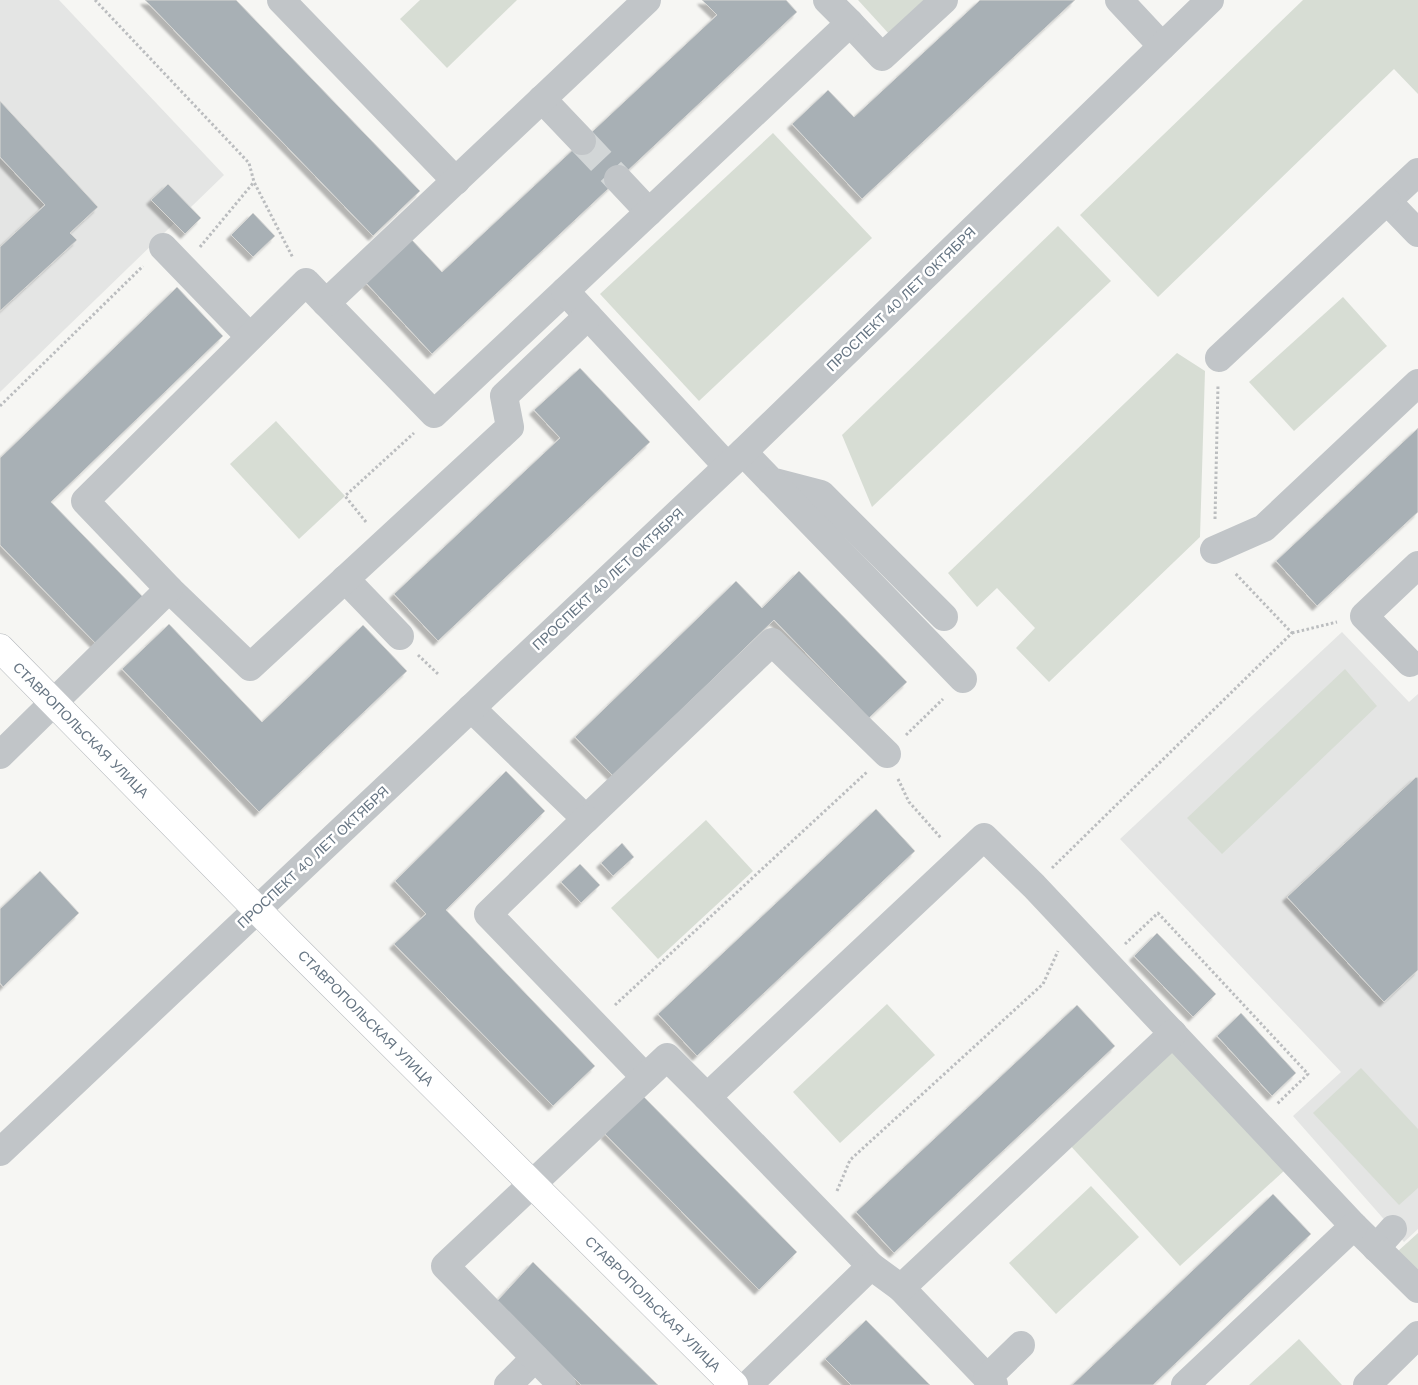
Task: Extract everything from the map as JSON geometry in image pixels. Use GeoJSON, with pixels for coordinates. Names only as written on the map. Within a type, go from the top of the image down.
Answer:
{"type":"FeatureCollection","features":[{"type":"Feature","properties":{"kind":"main road","name":"СТАВРОПОЛЬСКАЯ УЛИЦА"},"geometry":{"type":"LineString","coordinates":[[0,648],[257,909],[734,1385]]}},
{"type":"Feature","properties":{"kind":"street"},"geometry":{"type":"LineString","coordinates":[[281,0],[456,181]]}},
{"type":"Feature","properties":{"kind":"street"},"geometry":{"type":"LineString","coordinates":[[326,303],[647,0]]}},
{"type":"Feature","properties":{"kind":"street"},"geometry":{"type":"LineString","coordinates":[[827,0],[882,57],[944,0]]}},
{"type":"Feature","properties":{"kind":"street"},"geometry":{"type":"LineString","coordinates":[[1119,0],[1162,46]]}},
{"type":"Feature","properties":{"kind":"street","name":"ПРОСПЕКТ 40 ЛЕТ ОКТЯБРЯ"},"geometry":{"type":"LineString","coordinates":[[0,1152],[735,459],[1210,0]]}},
{"type":"Feature","properties":{"kind":"street"},"geometry":{"type":"LineString","coordinates":[[588,316],[504,396],[510,427],[250,667],[169,589],[85,501],[306,282],[434,414],[850,23]]}},
{"type":"Feature","properties":{"kind":"street"},"geometry":{"type":"LineString","coordinates":[[542,100],[582,142]]}},
{"type":"Feature","properties":{"kind":"street"},"geometry":{"type":"LineString","coordinates":[[1219,358],[1418,172]]}},
{"type":"Feature","properties":{"kind":"street"},"geometry":{"type":"LineString","coordinates":[[618,179],[649,212]]}},
{"type":"Feature","properties":{"kind":"street"},"geometry":{"type":"LineString","coordinates":[[1388,201],[1418,233]]}},
{"type":"Feature","properties":{"kind":"street"},"geometry":{"type":"LineString","coordinates":[[163,246],[250,337]]}},
{"type":"Feature","properties":{"kind":"street"},"geometry":{"type":"LineString","coordinates":[[565,291],[588,316],[735,459],[771,481],[963,679]]}},
{"type":"Feature","properties":{"kind":"street"},"geometry":{"type":"LineString","coordinates":[[1214,550],[1264,528],[1418,383]]}},
{"type":"Feature","properties":{"kind":"street"},"geometry":{"type":"LineString","coordinates":[[771,481],[821,494],[944,617]]}},
{"type":"Feature","properties":{"kind":"street"},"geometry":{"type":"LineString","coordinates":[[1410,663],[1364,616],[1418,565]]}},
{"type":"Feature","properties":{"kind":"street"},"geometry":{"type":"LineString","coordinates":[[345,579],[400,636]]}},
{"type":"Feature","properties":{"kind":"street"},"geometry":{"type":"LineString","coordinates":[[0,755],[169,589]]}},
{"type":"Feature","properties":{"kind":"street"},"geometry":{"type":"LineString","coordinates":[[645,1077],[488,914],[772,642],[887,754]]}},
{"type":"Feature","properties":{"kind":"street"},"geometry":{"type":"LineString","coordinates":[[472,708],[586,819]]}},
{"type":"Feature","properties":{"kind":"street"},"geometry":{"type":"LineString","coordinates":[[707,1097],[984,837],[1071,924],[1354,1226],[1385,1238],[1418,1289]]}},
{"type":"Feature","properties":{"kind":"street"},"geometry":{"type":"LineString","coordinates":[[901,1288],[1173,1033]]}},
{"type":"Feature","properties":{"kind":"street"},"geometry":{"type":"LineString","coordinates":[[562,1385],[445,1266],[667,1057],[871,1266],[901,1288],[990,1381],[1021,1345]]}},
{"type":"Feature","properties":{"kind":"street"},"geometry":{"type":"LineString","coordinates":[[1185,1385],[1354,1226]]}},
{"type":"Feature","properties":{"kind":"street"},"geometry":{"type":"LineString","coordinates":[[748,1385],[871,1266]]}},
{"type":"Feature","properties":{"kind":"street"},"geometry":{"type":"LineString","coordinates":[[1367,1385],[1418,1335]]}},
{"type":"Feature","properties":{"kind":"street"},"geometry":{"type":"LineString","coordinates":[[508,1385],[535,1358]]}},
{"type":"Feature","properties":{"kind":"path"},"geometry":{"type":"LineString","coordinates":[[95,0],[249,163],[254,182],[306,282]]}},
{"type":"Feature","properties":{"kind":"path"},"geometry":{"type":"LineString","coordinates":[[183,268],[254,182]]}},
{"type":"Feature","properties":{"kind":"path"},"geometry":{"type":"LineString","coordinates":[[0,406],[163,246]]}},
{"type":"Feature","properties":{"kind":"path"},"geometry":{"type":"LineString","coordinates":[[1219,358],[1214,550],[1292,634]]}},
{"type":"Feature","properties":{"kind":"path"},"geometry":{"type":"LineString","coordinates":[[384,543],[345,496],[434,414]]}},
{"type":"Feature","properties":{"kind":"path"},"geometry":{"type":"LineString","coordinates":[[1034,886],[1292,634],[1364,616]]}},
{"type":"Feature","properties":{"kind":"path"},"geometry":{"type":"LineString","coordinates":[[594,1024],[887,754],[963,679]]}},
{"type":"Feature","properties":{"kind":"path"},"geometry":{"type":"LineString","coordinates":[[887,754],[909,802],[960,859]]}},
{"type":"Feature","properties":{"kind":"path"},"geometry":{"type":"LineString","coordinates":[[1107,962],[1158,913],[1165,920],[1308,1074],[1257,1122]]}},
{"type":"Feature","properties":{"kind":"path"},"geometry":{"type":"LineString","coordinates":[[827,1220],[840,1181],[850,1160],[1043,984],[1071,924]]}},
{"type":"Feature","properties":{"kind":"shaded area"},"geometry":{"type":"Polygon","coordinates":[[[0,0],[59,0],[224,175],[0,392],[0,0]]]}},
{"type":"Feature","properties":{"kind":"shaded area"},"geometry":{"type":"Polygon","coordinates":[[[420,0],[517,0],[447,68],[400,19],[420,0]]]}},
{"type":"Feature","properties":{"kind":"shaded area"},"geometry":{"type":"Polygon","coordinates":[[[858,0],[928,0],[890,35],[858,0]]]}},
{"type":"Feature","properties":{"kind":"shaded area"},"geometry":{"type":"Polygon","coordinates":[[[1303,0],[1418,0],[1418,94],[1394,69],[1158,297],[1080,215],[1303,0]]]}},
{"type":"Feature","properties":{"kind":"shaded area"},"geometry":{"type":"Polygon","coordinates":[[[773,133],[872,238],[699,401],[600,294],[773,133]]]}},
{"type":"Feature","properties":{"kind":"shaded area"},"geometry":{"type":"Polygon","coordinates":[[[1058,226],[1111,281],[872,507],[842,435],[1058,226]]]}},
{"type":"Feature","properties":{"kind":"shaded area"},"geometry":{"type":"Polygon","coordinates":[[[1343,297],[1387,346],[1294,431],[1249,382],[1343,297]]]}},
{"type":"Feature","properties":{"kind":"shaded area"},"geometry":{"type":"Polygon","coordinates":[[[1177,353],[1205,371],[1200,537],[1049,682],[1016,648],[1035,628],[997,588],[977,607],[948,573],[1177,353]]]}},
{"type":"Feature","properties":{"kind":"shaded area"},"geometry":{"type":"Polygon","coordinates":[[[276,421],[345,496],[299,539],[230,464],[276,421]]]}},
{"type":"Feature","properties":{"kind":"shaded area"},"geometry":{"type":"Polygon","coordinates":[[[1342,632],[1409,702],[1418,694],[1418,1229],[1404,1242],[1293,1116],[1341,1072],[1120,839],[1342,632]]]}},
{"type":"Feature","properties":{"kind":"shaded area"},"geometry":{"type":"Polygon","coordinates":[[[1345,669],[1377,706],[1222,854],[1187,818],[1345,669]]]}},
{"type":"Feature","properties":{"kind":"shaded area"},"geometry":{"type":"Polygon","coordinates":[[[706,820],[753,871],[658,959],[611,908],[706,820]]]}},
{"type":"Feature","properties":{"kind":"shaded area"},"geometry":{"type":"Polygon","coordinates":[[[887,1004],[935,1055],[840,1143],[793,1092],[887,1004]]]}},
{"type":"Feature","properties":{"kind":"shaded area"},"geometry":{"type":"Polygon","coordinates":[[[1174,1046],[1286,1169],[1180,1266],[1068,1143],[1174,1046]]]}},
{"type":"Feature","properties":{"kind":"shaded area"},"geometry":{"type":"Polygon","coordinates":[[[1361,1068],[1418,1129],[1418,1188],[1399,1205],[1313,1113],[1361,1068]]]}},
{"type":"Feature","properties":{"kind":"shaded area"},"geometry":{"type":"Polygon","coordinates":[[[1091,1186],[1139,1237],[1056,1314],[1009,1263],[1091,1186]]]}},
{"type":"Feature","properties":{"kind":"shaded area"},"geometry":{"type":"Polygon","coordinates":[[[1418,1233],[1418,1277],[1397,1252],[1418,1233]]]}},
{"type":"Feature","properties":{"kind":"shaded area"},"geometry":{"type":"Polygon","coordinates":[[[1299,1339],[1342,1385],[1249,1385],[1299,1339]]]}},
{"type":"Feature","properties":{"kind":"building"},"geometry":{"type":"Polygon","coordinates":[[[145,0],[236,0],[420,191],[373,236],[145,0]]]}},
{"type":"Feature","properties":{"kind":"building"},"geometry":{"type":"Polygon","coordinates":[[[702,0],[786,0],[797,12],[432,354],[366,283],[412,240],[442,272],[717,15],[702,0]]]}},
{"type":"Feature","properties":{"kind":"building"},"geometry":{"type":"Polygon","coordinates":[[[980,0],[1075,0],[862,199],[792,124],[828,90],[854,117],[980,0]]]}},
{"type":"Feature","properties":{"kind":"building"},"geometry":{"type":"Polygon","coordinates":[[[0,101],[98,207],[70,233],[77,240],[0,311],[0,247],[45,205],[0,157],[0,101]]]}},
{"type":"Feature","properties":{"kind":"building"},"geometry":{"type":"Polygon","coordinates":[[[168,184],[201,218],[185,234],[151,200],[168,184]]]}},
{"type":"Feature","properties":{"kind":"building"},"geometry":{"type":"Polygon","coordinates":[[[253,213],[275,236],[253,257],[231,235],[253,213]]]}},
{"type":"Feature","properties":{"kind":"building"},"geometry":{"type":"Polygon","coordinates":[[[177,287],[223,336],[51,502],[147,601],[99,647],[0,545],[0,458],[177,287]]]}},
{"type":"Feature","properties":{"kind":"building"},"geometry":{"type":"Polygon","coordinates":[[[580,368],[650,442],[438,641],[394,594],[560,438],[534,410],[580,368]]]}},
{"type":"Feature","properties":{"kind":"building"},"geometry":{"type":"Polygon","coordinates":[[[1418,428],[1418,512],[1317,606],[1276,561],[1418,428]]]}},
{"type":"Feature","properties":{"kind":"building"},"geometry":{"type":"Polygon","coordinates":[[[799,571],[907,682],[869,718],[774,620],[613,776],[575,737],[736,581],[762,608],[799,571]]]}},
{"type":"Feature","properties":{"kind":"building"},"geometry":{"type":"Polygon","coordinates":[[[169,624],[262,722],[363,625],[407,671],[259,812],[122,669],[169,624]]]}},
{"type":"Feature","properties":{"kind":"building"},"geometry":{"type":"Polygon","coordinates":[[[506,771],[545,811],[446,910],[595,1066],[553,1106],[394,944],[426,914],[395,881],[506,771]]]}},
{"type":"Feature","properties":{"kind":"building"},"geometry":{"type":"Polygon","coordinates":[[[1416,777],[1418,778],[1418,970],[1384,1002],[1287,897],[1416,777]]]}},
{"type":"Feature","properties":{"kind":"building"},"geometry":{"type":"Polygon","coordinates":[[[876,809],[915,851],[697,1056],[658,1014],[876,809]]]}},
{"type":"Feature","properties":{"kind":"building"},"geometry":{"type":"Polygon","coordinates":[[[622,843],[634,857],[613,876],[601,863],[622,843]]]}},
{"type":"Feature","properties":{"kind":"building"},"geometry":{"type":"Polygon","coordinates":[[[580,864],[600,885],[581,903],[561,882],[580,864]]]}},
{"type":"Feature","properties":{"kind":"building"},"geometry":{"type":"Polygon","coordinates":[[[40,871],[79,913],[3,987],[0,983],[0,909],[40,871]]]}},
{"type":"Feature","properties":{"kind":"building"},"geometry":{"type":"Polygon","coordinates":[[[1157,933],[1216,994],[1193,1017],[1134,956],[1157,933]]]}},
{"type":"Feature","properties":{"kind":"building"},"geometry":{"type":"Polygon","coordinates":[[[1077,1005],[1115,1046],[894,1253],[856,1212],[1077,1005]]]}},
{"type":"Feature","properties":{"kind":"building"},"geometry":{"type":"Polygon","coordinates":[[[1241,1013],[1296,1073],[1272,1096],[1217,1036],[1241,1013]]]}},
{"type":"Feature","properties":{"kind":"building"},"geometry":{"type":"Polygon","coordinates":[[[643,1096],[797,1252],[759,1290],[605,1134],[643,1096]]]}},
{"type":"Feature","properties":{"kind":"building"},"geometry":{"type":"Polygon","coordinates":[[[1273,1194],[1311,1234],[1153,1385],[1072,1385],[1273,1194]]]}},
{"type":"Feature","properties":{"kind":"building"},"geometry":{"type":"Polygon","coordinates":[[[533,1262],[658,1385],[581,1385],[497,1301],[533,1262]]]}},
{"type":"Feature","properties":{"kind":"building"},"geometry":{"type":"Polygon","coordinates":[[[866,1320],[930,1385],[851,1385],[825,1359],[866,1320]]]}},
{"type":"Feature","properties":{"kind":"tunnel"},"geometry":{"type":"LineString","coordinates":[[582,141],[618,179]]}}]}
